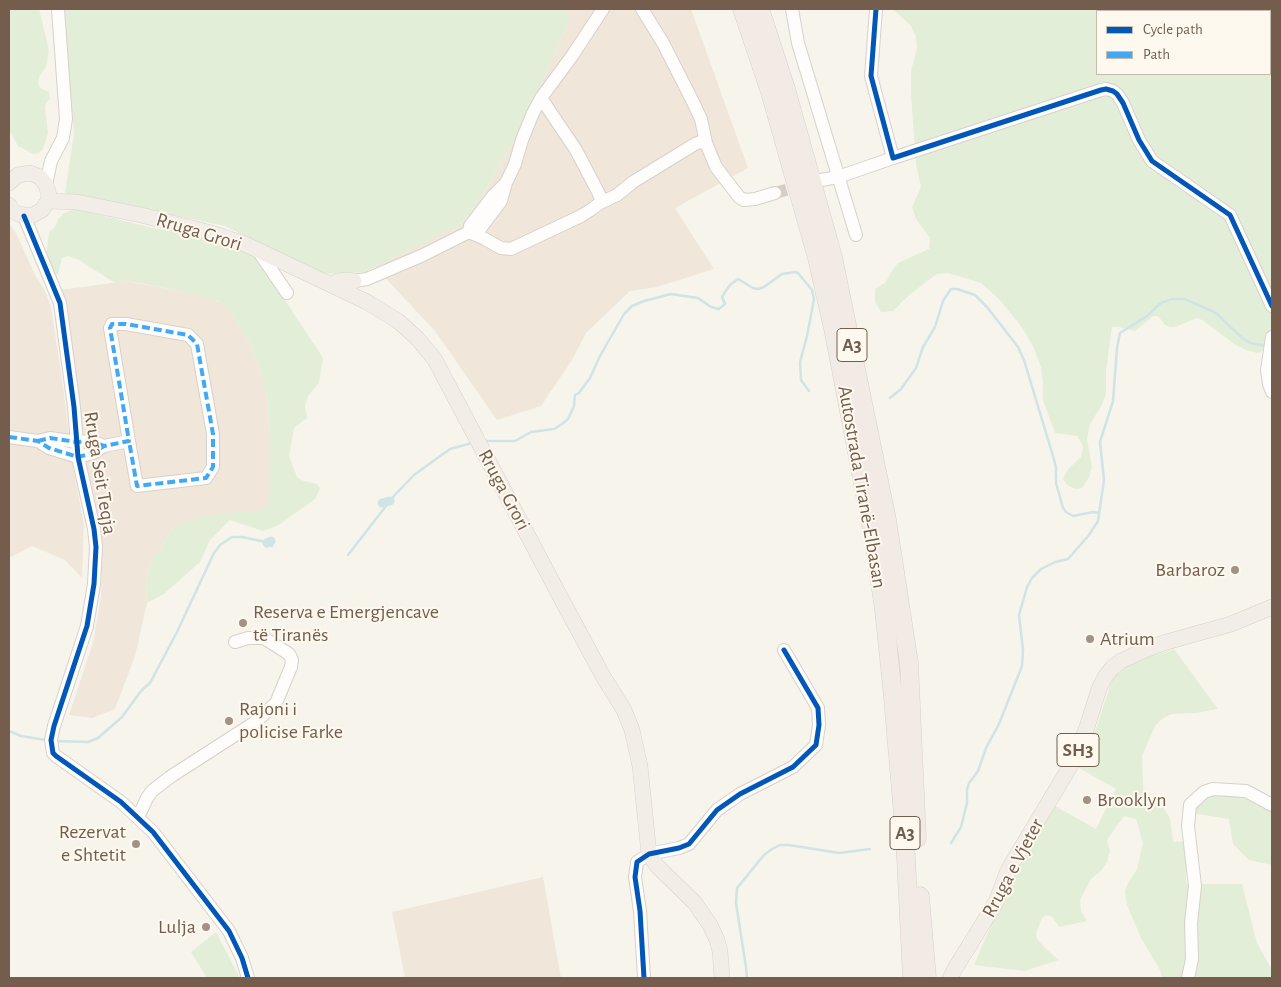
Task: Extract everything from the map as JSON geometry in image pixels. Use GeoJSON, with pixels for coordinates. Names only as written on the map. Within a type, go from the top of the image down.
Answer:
{"type":"FeatureCollection","features":[{"type":"Feature","properties":{"kind":"highway","name":"Autostrada Tiranë-Elbasan"},"geometry":{"type":"LineString","coordinates":[[742,9],[770,92],[817,258],[836,343],[874,541],[884,610],[892,688],[907,861],[912,978]]}},
{"type":"Feature","properties":{"kind":"highway","name":"Autostrada Tiranë-Elbasan"},"geometry":{"type":"LineString","coordinates":[[760,9],[786,89],[833,256],[887,520],[909,663],[917,848],[928,978]]}},
{"type":"Feature","properties":{"kind":"highway"},"geometry":{"type":"LineString","coordinates":[[900,978],[899,896],[902,873],[907,861]]}},
{"type":"Feature","properties":{"kind":"main road"},"geometry":{"type":"LineString","coordinates":[[10,180],[24,173],[30,173],[40,177],[48,192],[42,210],[18,212]]}},
{"type":"Feature","properties":{"kind":"main road","name":"Rruga Grori"},"geometry":{"type":"LineString","coordinates":[[48,192],[77,202],[141,215],[215,234],[245,244],[275,259],[289,272],[331,285],[355,288],[368,302],[398,321],[436,360],[563,602],[624,710],[632,730],[640,766],[649,854]]}},
{"type":"Feature","properties":{"kind":"main road","name":"Rruga e Vjeter"},"geometry":{"type":"LineString","coordinates":[[950,978],[996,902],[1008,870],[1074,760],[1099,689],[1112,668],[1121,661],[1145,650],[1179,638],[1231,624],[1272,607]]}},
{"type":"Feature","properties":{"kind":"main road"},"geometry":{"type":"LineString","coordinates":[[649,854],[657,866],[695,903],[710,925],[720,951],[722,978]]}},
{"type":"Feature","properties":{"kind":"street"},"geometry":{"type":"LineString","coordinates":[[48,192],[51,161],[63,138],[66,119],[58,9]]}},
{"type":"Feature","properties":{"kind":"street"},"geometry":{"type":"LineString","coordinates":[[355,288],[469,232],[479,230],[501,201],[532,113],[603,9]]}},
{"type":"Feature","properties":{"kind":"street"},"geometry":{"type":"LineString","coordinates":[[642,9],[663,44],[701,118],[706,143],[716,166],[739,197],[749,200],[775,192]]}},
{"type":"Feature","properties":{"kind":"street"},"geometry":{"type":"LineString","coordinates":[[792,9],[798,43],[856,235]]}},
{"type":"Feature","properties":{"kind":"street"},"geometry":{"type":"LineString","coordinates":[[876,9],[871,76],[893,158]]}},
{"type":"Feature","properties":{"kind":"street"},"geometry":{"type":"LineString","coordinates":[[820,180],[838,177],[1106,89],[1118,94],[1139,140],[1152,161],[1230,214],[1272,306]]}},
{"type":"Feature","properties":{"kind":"street"},"geometry":{"type":"LineString","coordinates":[[541,98],[576,150],[598,192],[601,199],[600,203]]}},
{"type":"Feature","properties":{"kind":"street"},"geometry":{"type":"LineString","coordinates":[[469,232],[501,248],[511,249],[587,212],[617,195],[633,182],[695,144],[700,142],[706,143]]}},
{"type":"Feature","properties":{"kind":"street"},"geometry":{"type":"LineString","coordinates":[[30,173],[51,161]]}},
{"type":"Feature","properties":{"kind":"street","name":"Rruga Seit Teqja"},"geometry":{"type":"LineString","coordinates":[[18,212],[34,241],[60,303],[73,397],[78,457],[94,529],[96,548],[94,584],[87,626],[54,726],[51,740],[53,750],[56,756],[121,802],[153,832],[229,931],[242,958],[248,978]]}},
{"type":"Feature","properties":{"kind":"street"},"geometry":{"type":"LineString","coordinates":[[259,252],[287,292],[289,272]]}},
{"type":"Feature","properties":{"kind":"street"},"geometry":{"type":"LineString","coordinates":[[112,324],[126,324],[188,335],[197,344],[213,434],[213,467],[206,478],[137,486],[129,441],[110,328],[112,324]]}},
{"type":"Feature","properties":{"kind":"street"},"geometry":{"type":"LineString","coordinates":[[1272,337],[1267,370],[1272,392]]}},
{"type":"Feature","properties":{"kind":"street"},"geometry":{"type":"LineString","coordinates":[[9,437],[38,441],[50,438],[77,442],[92,441],[104,446]]}},
{"type":"Feature","properties":{"kind":"street"},"geometry":{"type":"LineString","coordinates":[[38,441],[49,448],[78,457],[93,453],[104,446],[129,441]]}},
{"type":"Feature","properties":{"kind":"street"},"geometry":{"type":"LineString","coordinates":[[136,815],[141,811],[152,792],[170,777],[254,724],[276,704],[291,667],[292,660],[289,654],[264,638],[248,638],[235,642]]}},
{"type":"Feature","properties":{"kind":"street"},"geometry":{"type":"LineString","coordinates":[[644,978],[640,911],[635,877],[637,862],[649,854],[689,844],[717,810],[740,794],[792,767],[816,745],[820,724],[818,708],[784,650]]}},
{"type":"Feature","properties":{"kind":"street"},"geometry":{"type":"LineString","coordinates":[[1188,978],[1192,959],[1191,923],[1195,886],[1188,826],[1190,805],[1204,792],[1213,789],[1246,791],[1272,805]]}},
{"type":"Feature","properties":{"kind":"shaded area"},"geometry":{"type":"Polygon","coordinates":[[[568,9],[691,9],[748,168],[675,208],[714,269],[657,287],[630,291],[586,333],[572,360],[541,406],[497,420],[435,331],[375,267],[461,224],[484,194],[533,104],[568,22],[568,9]]]}},
{"type":"Feature","properties":{"kind":"shaded area"},"geometry":{"type":"Polygon","coordinates":[[[9,225],[17,235],[51,307],[72,461],[84,525],[82,578],[65,560],[32,546],[9,558],[9,225]]]}},
{"type":"Feature","properties":{"kind":"shaded area"},"geometry":{"type":"Polygon","coordinates":[[[126,281],[212,299],[224,304],[232,313],[247,338],[259,364],[266,392],[270,430],[270,502],[259,512],[228,513],[176,525],[172,529],[160,550],[152,558],[146,583],[147,603],[135,656],[115,709],[92,718],[69,715],[93,643],[101,597],[102,557],[84,464],[89,457],[86,440],[81,432],[60,290],[126,281]]]}},
{"type":"Feature","properties":{"kind":"shaded area"},"geometry":{"type":"Polygon","coordinates":[[[543,877],[561,978],[405,978],[392,912],[543,877]]]}},
{"type":"Feature","properties":{"kind":"green space"},"geometry":{"type":"Polygon","coordinates":[[[9,9],[39,9],[49,50],[46,67],[38,82],[40,88],[49,92],[50,99],[46,103],[45,108],[48,133],[43,149],[39,153],[33,154],[18,146],[9,129],[9,9]]]}},
{"type":"Feature","properties":{"kind":"green space"},"geometry":{"type":"Polygon","coordinates":[[[64,9],[568,9],[568,22],[533,104],[484,194],[461,224],[365,272],[327,274],[310,269],[225,226],[65,193],[74,133],[64,9]]]}},
{"type":"Feature","properties":{"kind":"green space"},"geometry":{"type":"Polygon","coordinates":[[[893,9],[1272,9],[1272,348],[1257,353],[1246,350],[1197,318],[1175,327],[1165,325],[1158,316],[1153,316],[1135,331],[1112,327],[1106,371],[1106,394],[1102,405],[1090,424],[1087,439],[1092,467],[1089,478],[1082,488],[1071,487],[1063,479],[1068,469],[1081,457],[1083,446],[1077,436],[1055,433],[1043,400],[1041,367],[1033,346],[1021,326],[999,299],[981,283],[948,273],[937,274],[909,295],[893,311],[881,312],[875,302],[875,289],[886,282],[898,263],[929,249],[930,238],[916,219],[912,207],[921,187],[916,164],[911,94],[911,71],[917,48],[916,37],[911,26],[893,9]]]}},
{"type":"Feature","properties":{"kind":"green space"},"geometry":{"type":"Polygon","coordinates":[[[76,209],[153,228],[220,240],[256,256],[323,358],[319,383],[308,396],[306,402],[307,418],[294,428],[289,456],[297,477],[301,480],[317,484],[320,489],[315,499],[279,525],[263,531],[230,520],[210,540],[200,562],[164,594],[147,603],[146,583],[152,558],[160,550],[176,525],[204,516],[237,512],[259,512],[270,502],[270,430],[266,392],[259,364],[247,338],[232,313],[218,301],[139,283],[126,281],[115,283],[79,260],[68,256],[62,258],[58,274],[55,275],[46,258],[49,232],[55,227],[58,219],[64,213],[76,209]]]}},
{"type":"Feature","properties":{"kind":"green space"},"geometry":{"type":"Polygon","coordinates":[[[1174,649],[1218,709],[1196,713],[1172,714],[1163,718],[1155,726],[1142,756],[1144,803],[1154,804],[1164,809],[1170,818],[1173,842],[1186,841],[1186,884],[1242,884],[1257,943],[1272,970],[1272,978],[1162,978],[1160,970],[1141,938],[1127,905],[1125,892],[1137,869],[1143,843],[1136,819],[1124,816],[1107,840],[1110,851],[1107,862],[1101,871],[1091,879],[1080,900],[1081,911],[1087,921],[1059,927],[1052,917],[1047,915],[1042,918],[1036,934],[1037,939],[1059,960],[1024,971],[974,965],[1016,867],[1055,806],[1096,829],[1116,789],[1079,768],[1091,744],[1113,677],[1136,660],[1174,649]]]}},
{"type":"Feature","properties":{"kind":"green space"},"geometry":{"type":"Polygon","coordinates":[[[1219,792],[1250,798],[1272,811],[1272,865],[1249,860],[1233,844],[1229,819],[1191,813],[1201,798],[1219,792]]]}},
{"type":"Feature","properties":{"kind":"green space"},"geometry":{"type":"Polygon","coordinates":[[[216,932],[240,978],[207,978],[191,952],[216,932]]]}},
{"type":"Feature","properties":{"kind":"waterway"},"geometry":{"type":"LineString","coordinates":[[485,441],[515,441],[531,432],[554,429],[568,419],[574,406],[575,395],[579,393],[590,378],[624,314],[632,306],[671,294],[698,298],[711,307],[719,309],[725,304],[722,297],[725,292],[738,279],[758,289],[782,274],[795,272],[812,290],[814,299],[800,362],[801,380],[809,391]]}},
{"type":"Feature","properties":{"kind":"waterway"},"geometry":{"type":"LineString","coordinates":[[890,398],[901,389],[916,368],[923,347],[935,327],[943,301],[951,289],[975,295],[987,307],[1018,347],[1024,360],[1056,467],[1056,483],[1063,508],[1073,516],[1093,512],[1099,513]]}},
{"type":"Feature","properties":{"kind":"waterway"},"geometry":{"type":"LineString","coordinates":[[951,843],[961,827],[967,803],[969,783],[978,771],[986,748],[999,724],[1022,666],[1023,650],[1019,615],[1027,587],[1032,578],[1041,569],[1055,562],[1068,559],[1089,535],[1098,521],[1104,480],[1100,442],[1113,401],[1120,333],[1147,316],[1161,303],[1172,299],[1185,299],[1216,313],[1242,338],[1250,343],[1266,346]]}},
{"type":"Feature","properties":{"kind":"waterway"},"geometry":{"type":"LineString","coordinates":[[348,555],[393,497],[414,475],[450,449],[472,443]]}},
{"type":"Feature","properties":{"kind":"waterway"},"geometry":{"type":"LineString","coordinates":[[382,503],[390,501]]}},
{"type":"Feature","properties":{"kind":"waterway"},"geometry":{"type":"LineString","coordinates":[[56,741],[88,742],[98,738],[122,717],[141,691],[150,683],[177,632],[214,553],[220,545],[232,537],[242,537],[266,542],[272,546]]}},
{"type":"Feature","properties":{"kind":"waterway"},"geometry":{"type":"LineString","coordinates":[[267,543],[271,541]]}},
{"type":"Feature","properties":{"kind":"waterway"},"geometry":{"type":"LineString","coordinates":[[9,731],[21,736],[46,740]]}},
{"type":"Feature","properties":{"kind":"waterway"},"geometry":{"type":"LineString","coordinates":[[747,978],[736,903],[737,888],[764,855],[780,845],[839,853],[870,849]]}},
{"type":"Feature","properties":{"kind":"tunnel"},"geometry":{"type":"LineString","coordinates":[[775,193],[804,185]]}},
{"type":"Feature","properties":{"kind":"marked path"},"geometry":{"type":"LineString","coordinates":[[9,437],[38,441],[49,448],[78,457],[93,453],[104,446],[129,441],[110,328],[112,324],[126,324],[188,335],[197,344],[213,434],[213,467],[206,478],[137,486],[129,441]]}},
{"type":"Feature","properties":{"kind":"marked path"},"geometry":{"type":"LineString","coordinates":[[38,441],[50,438],[77,442],[92,441],[104,446]]}},
{"type":"Feature","properties":{"kind":"cycle path"},"geometry":{"type":"LineString","coordinates":[[876,9],[871,76],[893,158],[1101,90],[1113,91],[1123,103],[1139,140],[1152,161],[1230,215],[1272,306]]}},
{"type":"Feature","properties":{"kind":"cycle path"},"geometry":{"type":"LineString","coordinates":[[24,216],[60,303],[74,407],[78,457],[94,529],[96,547],[94,584],[87,626],[54,726],[51,740],[53,753],[121,802],[153,832],[229,931],[242,958],[248,978]]}},
{"type":"Feature","properties":{"kind":"cycle path"},"geometry":{"type":"LineString","coordinates":[[644,978],[640,911],[635,877],[637,862],[649,854],[689,844],[717,810],[740,794],[793,767],[816,745],[819,725],[818,708],[784,650]]}},
{"type":"Feature","properties":{"kind":"place","name":"Barbaroz"},"geometry":{"type":"Point","coordinates":[1235,570]}},
{"type":"Feature","properties":{"kind":"place","name":"Reserva e Emergjencave të Tiranës"},"geometry":{"type":"Point","coordinates":[243,623]}},
{"type":"Feature","properties":{"kind":"place","name":"Atrium"},"geometry":{"type":"Point","coordinates":[1090,639]}},
{"type":"Feature","properties":{"kind":"place","name":"Rajoni i policise Farke"},"geometry":{"type":"Point","coordinates":[229,721]}},
{"type":"Feature","properties":{"kind":"place","name":"Brooklyn"},"geometry":{"type":"Point","coordinates":[1087,800]}},
{"type":"Feature","properties":{"kind":"place","name":"Rezervat e Shtetit"},"geometry":{"type":"Point","coordinates":[136,844]}},
{"type":"Feature","properties":{"kind":"place","name":"Lulja"},"geometry":{"type":"Point","coordinates":[206,927]}}]}
